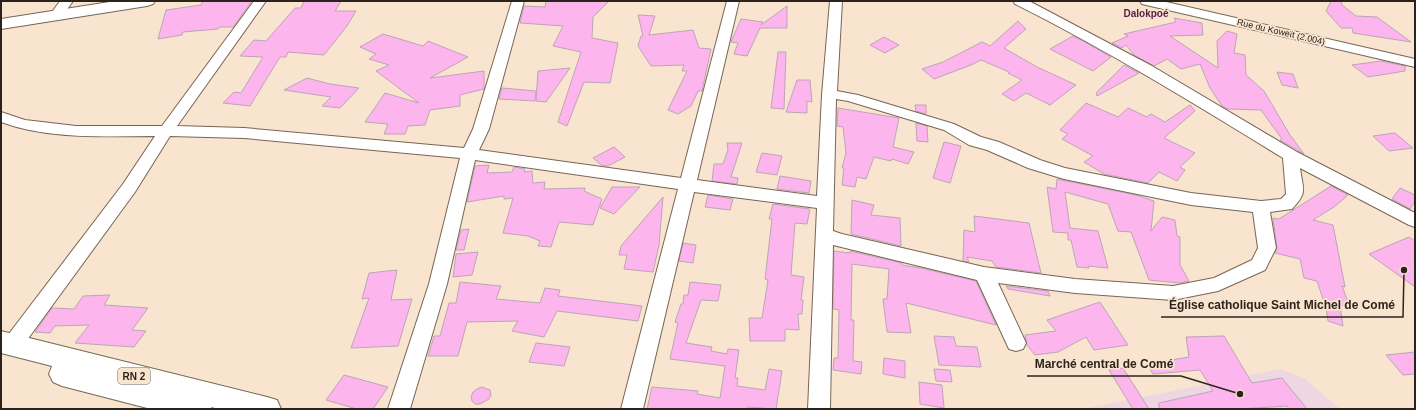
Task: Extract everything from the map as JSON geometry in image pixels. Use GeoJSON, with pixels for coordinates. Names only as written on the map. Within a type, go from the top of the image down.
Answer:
{"type":"FeatureCollection","features":[{"type":"Feature","properties":{"kind":"main road"},"geometry":{"type":"LineString","coordinates":[[1,24],[147,1]]}},
{"type":"Feature","properties":{"kind":"main road","name":"RN 2"},"geometry":{"type":"LineString","coordinates":[[5,348],[198,409]]}},
{"type":"Feature","properties":{"kind":"main road","name":"RN 2"},"geometry":{"type":"LineString","coordinates":[[5,348],[267,409]]}},
{"type":"Feature","properties":{"kind":"street"},"geometry":{"type":"LineString","coordinates":[[56,15],[67,1]]}},
{"type":"Feature","properties":{"kind":"street"},"geometry":{"type":"LineString","coordinates":[[5,348],[129,188],[166,130],[260,1]]}},
{"type":"Feature","properties":{"kind":"street"},"geometry":{"type":"LineString","coordinates":[[400,409],[438,284],[469,153],[481,129],[518,1]]}},
{"type":"Feature","properties":{"kind":"street"},"geometry":{"type":"LineString","coordinates":[[632,409],[733,1]]}},
{"type":"Feature","properties":{"kind":"street"},"geometry":{"type":"LineString","coordinates":[[819,409],[829,95],[836,1]]}},
{"type":"Feature","properties":{"kind":"street"},"geometry":{"type":"LineString","coordinates":[[1019,1],[1065,24],[1147,69],[1291,156],[1415,221]]}},
{"type":"Feature","properties":{"kind":"street","name":"Rue du Koweït (2.004)"},"geometry":{"type":"LineString","coordinates":[[1146,1],[1415,63]]}},
{"type":"Feature","properties":{"kind":"street"},"geometry":{"type":"LineString","coordinates":[[829,95],[853,98],[937,123],[975,141],[993,146],[1034,164],[1191,200],[1261,207],[1286,204],[1295,195],[1291,156]]}},
{"type":"Feature","properties":{"kind":"street"},"geometry":{"type":"LineString","coordinates":[[1,117],[23,125],[76,131],[166,130],[244,133],[469,153],[688,185],[825,203]]}},
{"type":"Feature","properties":{"kind":"street"},"geometry":{"type":"LineString","coordinates":[[824,234],[838,240],[984,274],[1075,286],[1173,293],[1210,286],[1259,266],[1267,248],[1261,207]]}},
{"type":"Feature","properties":{"kind":"street"},"geometry":{"type":"LineString","coordinates":[[984,274],[1016,343]]}},
{"type":"Feature","properties":{"kind":"shaded area"},"geometry":{"type":"Polygon","coordinates":[[[1281,369],[1305,379],[1340,409],[1084,409],[1281,369]]]}},
{"type":"Feature","properties":{"kind":"building"},"geometry":{"type":"Polygon","coordinates":[[[203,1],[252,1],[233,27],[219,27],[218,29],[183,32],[182,35],[158,39],[166,10],[201,5],[203,1]]]}},
{"type":"Feature","properties":{"kind":"building"},"geometry":{"type":"Polygon","coordinates":[[[304,1],[341,1],[335,11],[356,11],[347,26],[324,55],[288,52],[286,57],[280,57],[250,106],[223,103],[234,92],[241,93],[263,57],[240,56],[254,40],[266,41],[295,8],[301,8],[304,1]]]}},
{"type":"Feature","properties":{"kind":"building"},"geometry":{"type":"Polygon","coordinates":[[[546,1],[609,1],[593,17],[592,38],[618,43],[610,83],[584,82],[567,126],[558,122],[581,52],[553,46],[563,26],[520,23],[524,6],[545,7],[546,1]]]}},
{"type":"Feature","properties":{"kind":"building"},"geometry":{"type":"Polygon","coordinates":[[[1331,1],[1341,1],[1342,5],[1356,16],[1377,17],[1411,42],[1353,33],[1352,28],[1341,28],[1326,11],[1331,1]]]}},
{"type":"Feature","properties":{"kind":"building"},"geometry":{"type":"Polygon","coordinates":[[[787,6],[787,28],[760,28],[747,56],[734,54],[738,43],[731,42],[741,19],[763,22],[761,25],[787,6]]]}},
{"type":"Feature","properties":{"kind":"building"},"geometry":{"type":"Polygon","coordinates":[[[638,15],[655,16],[649,35],[693,30],[699,48],[711,49],[702,91],[698,91],[691,106],[678,114],[668,110],[687,71],[682,71],[684,65],[651,66],[638,46],[641,36],[643,36],[638,15]]]}},
{"type":"Feature","properties":{"kind":"building"},"geometry":{"type":"Polygon","coordinates":[[[1174,18],[1202,23],[1203,35],[1170,36],[1218,68],[1217,41],[1227,31],[1237,34],[1234,53],[1245,55],[1246,75],[1264,91],[1290,135],[1304,154],[1280,140],[1282,139],[1261,110],[1228,109],[1222,106],[1210,88],[1200,64],[1181,69],[1167,59],[1154,66],[1134,55],[1126,45],[1122,48],[1112,43],[1128,36],[1124,34],[1176,22],[1174,18]]]}},
{"type":"Feature","properties":{"kind":"building"},"geometry":{"type":"Polygon","coordinates":[[[1018,21],[1026,29],[1004,48],[1037,67],[1076,85],[1050,105],[1026,93],[1014,101],[1002,94],[1022,80],[1008,73],[1009,72],[981,60],[934,79],[922,69],[943,62],[982,42],[990,46],[1018,21]]]}},
{"type":"Feature","properties":{"kind":"building"},"geometry":{"type":"Polygon","coordinates":[[[383,34],[423,46],[428,41],[468,57],[430,78],[484,71],[484,89],[460,95],[460,106],[430,110],[425,125],[408,126],[405,134],[384,134],[388,124],[365,122],[385,93],[419,103],[376,71],[389,65],[369,59],[376,54],[360,47],[383,34]]]}},
{"type":"Feature","properties":{"kind":"building"},"geometry":{"type":"Polygon","coordinates":[[[1073,36],[1111,57],[1093,71],[1050,49],[1073,36]]]}},
{"type":"Feature","properties":{"kind":"building"},"geometry":{"type":"Polygon","coordinates":[[[884,37],[899,45],[885,53],[870,45],[884,37]]]}},
{"type":"Feature","properties":{"kind":"building"},"geometry":{"type":"Polygon","coordinates":[[[778,52],[786,52],[784,109],[771,108],[778,52]]]}},
{"type":"Feature","properties":{"kind":"building"},"geometry":{"type":"Polygon","coordinates":[[[1381,61],[1405,66],[1405,71],[1368,77],[1352,65],[1381,61]]]}},
{"type":"Feature","properties":{"kind":"building"},"geometry":{"type":"Polygon","coordinates":[[[1124,65],[1139,73],[1097,96],[1096,93],[1124,65]]]}},
{"type":"Feature","properties":{"kind":"building"},"geometry":{"type":"Polygon","coordinates":[[[570,68],[546,102],[536,101],[538,71],[570,68]]]}},
{"type":"Feature","properties":{"kind":"building"},"geometry":{"type":"Polygon","coordinates":[[[1277,72],[1293,74],[1298,88],[1282,85],[1277,72]]]}},
{"type":"Feature","properties":{"kind":"building"},"geometry":{"type":"Polygon","coordinates":[[[307,78],[330,84],[359,88],[340,108],[322,106],[331,97],[284,90],[307,78]]]}},
{"type":"Feature","properties":{"kind":"building"},"geometry":{"type":"Polygon","coordinates":[[[797,80],[810,80],[812,102],[807,101],[807,113],[786,112],[797,80]]]}},
{"type":"Feature","properties":{"kind":"building"},"geometry":{"type":"Polygon","coordinates":[[[502,88],[536,91],[535,101],[499,99],[502,88]]]}},
{"type":"Feature","properties":{"kind":"building"},"geometry":{"type":"Polygon","coordinates":[[[1086,103],[1118,117],[1128,108],[1147,117],[1151,114],[1165,122],[1190,105],[1195,111],[1164,138],[1195,153],[1180,167],[1185,170],[1177,181],[1159,172],[1148,183],[1104,174],[1084,162],[1093,156],[1062,139],[1068,134],[1060,130],[1086,103]]]}},
{"type":"Feature","properties":{"kind":"building"},"geometry":{"type":"Polygon","coordinates":[[[915,105],[926,105],[926,114],[916,111],[915,105]]]}},
{"type":"Feature","properties":{"kind":"building"},"geometry":{"type":"Polygon","coordinates":[[[838,108],[899,118],[893,147],[914,152],[908,164],[892,159],[891,161],[874,157],[866,179],[857,177],[855,187],[842,185],[844,168],[842,168],[846,153],[843,127],[837,126],[838,108]]]}},
{"type":"Feature","properties":{"kind":"building"},"geometry":{"type":"Polygon","coordinates":[[[916,123],[927,126],[928,142],[917,141],[916,123]]]}},
{"type":"Feature","properties":{"kind":"building"},"geometry":{"type":"Polygon","coordinates":[[[1395,133],[1413,148],[1389,151],[1373,136],[1395,133]]]}},
{"type":"Feature","properties":{"kind":"building"},"geometry":{"type":"Polygon","coordinates":[[[944,142],[961,146],[950,183],[933,178],[944,142]]]}},
{"type":"Feature","properties":{"kind":"building"},"geometry":{"type":"Polygon","coordinates":[[[727,143],[742,143],[731,177],[738,178],[737,184],[712,181],[714,164],[723,164],[728,150],[727,143]]]}},
{"type":"Feature","properties":{"kind":"building"},"geometry":{"type":"Polygon","coordinates":[[[614,147],[625,157],[608,166],[601,165],[593,158],[614,147]]]}},
{"type":"Feature","properties":{"kind":"building"},"geometry":{"type":"Polygon","coordinates":[[[762,153],[782,156],[777,175],[756,172],[762,153]]]}},
{"type":"Feature","properties":{"kind":"building"},"geometry":{"type":"Polygon","coordinates":[[[489,165],[487,173],[512,172],[514,167],[525,169],[524,172],[532,171],[533,183],[545,182],[544,189],[585,188],[584,191],[602,199],[593,225],[559,222],[551,247],[538,246],[540,241],[528,236],[503,233],[513,198],[504,199],[504,196],[467,202],[475,166],[489,165]]]}},
{"type":"Feature","properties":{"kind":"building"},"geometry":{"type":"Polygon","coordinates":[[[780,176],[811,181],[809,193],[777,189],[780,176]]]}},
{"type":"Feature","properties":{"kind":"building"},"geometry":{"type":"Polygon","coordinates":[[[1057,179],[1136,195],[1154,201],[1151,231],[1162,217],[1175,220],[1177,236],[1180,237],[1180,265],[1189,281],[1179,283],[1149,280],[1131,232],[1118,231],[1108,204],[1065,192],[1070,228],[1098,231],[1108,268],[1088,266],[1089,268],[1077,267],[1071,240],[1068,240],[1068,233],[1053,232],[1047,187],[1056,189],[1057,179]]]}},
{"type":"Feature","properties":{"kind":"building"},"geometry":{"type":"Polygon","coordinates":[[[1331,186],[1348,195],[1334,207],[1313,220],[1333,225],[1345,287],[1342,286],[1350,307],[1340,305],[1343,326],[1328,321],[1326,308],[1317,281],[1304,278],[1300,259],[1275,253],[1277,248],[1273,218],[1279,219],[1331,186]]]}},
{"type":"Feature","properties":{"kind":"building"},"geometry":{"type":"Polygon","coordinates":[[[612,187],[640,187],[614,214],[600,208],[612,187]]]}},
{"type":"Feature","properties":{"kind":"building"},"geometry":{"type":"Polygon","coordinates":[[[1400,188],[1415,195],[1415,201],[1410,209],[1392,199],[1400,188]]]}},
{"type":"Feature","properties":{"kind":"building"},"geometry":{"type":"Polygon","coordinates":[[[708,195],[733,199],[730,210],[705,207],[708,195]]]}},
{"type":"Feature","properties":{"kind":"building"},"geometry":{"type":"Polygon","coordinates":[[[663,197],[659,245],[653,272],[624,269],[627,255],[619,255],[621,246],[663,197]]]}},
{"type":"Feature","properties":{"kind":"building"},"geometry":{"type":"Polygon","coordinates":[[[852,200],[874,205],[871,215],[900,218],[901,246],[851,234],[852,200]]]}},
{"type":"Feature","properties":{"kind":"building"},"geometry":{"type":"Polygon","coordinates":[[[773,204],[810,209],[807,224],[795,223],[791,275],[804,277],[801,300],[803,300],[802,314],[798,314],[799,330],[785,329],[785,341],[750,341],[749,318],[762,318],[768,280],[765,279],[772,219],[769,219],[773,204]]]}},
{"type":"Feature","properties":{"kind":"building"},"geometry":{"type":"Polygon","coordinates":[[[974,216],[1029,223],[1041,273],[996,267],[992,261],[967,257],[969,262],[963,261],[964,230],[975,232],[974,216]]]}},
{"type":"Feature","properties":{"kind":"building"},"geometry":{"type":"Polygon","coordinates":[[[469,229],[464,250],[456,250],[461,230],[469,229]]]}},
{"type":"Feature","properties":{"kind":"building"},"geometry":{"type":"Polygon","coordinates":[[[1409,237],[1415,241],[1415,287],[1369,254],[1409,237]]]}},
{"type":"Feature","properties":{"kind":"building"},"geometry":{"type":"Polygon","coordinates":[[[683,243],[696,245],[693,263],[679,261],[683,243]]]}},
{"type":"Feature","properties":{"kind":"building"},"geometry":{"type":"Polygon","coordinates":[[[834,251],[850,253],[850,251],[902,263],[902,265],[976,281],[996,325],[906,303],[911,333],[887,332],[883,299],[887,299],[889,269],[852,264],[851,320],[854,320],[853,361],[862,362],[861,374],[833,370],[834,358],[838,358],[839,310],[833,309],[834,251]]]}},
{"type":"Feature","properties":{"kind":"building"},"geometry":{"type":"Polygon","coordinates":[[[478,252],[472,275],[453,277],[456,254],[478,252]]]}},
{"type":"Feature","properties":{"kind":"building"},"geometry":{"type":"Polygon","coordinates":[[[397,270],[391,300],[412,299],[398,346],[351,348],[369,298],[362,299],[369,273],[397,270]]]}},
{"type":"Feature","properties":{"kind":"building"},"geometry":{"type":"Polygon","coordinates":[[[460,282],[501,286],[496,299],[540,303],[545,288],[560,290],[558,296],[642,306],[638,321],[557,311],[544,337],[512,331],[518,321],[467,322],[458,356],[428,356],[434,336],[440,336],[449,303],[456,303],[460,282]]]}},
{"type":"Feature","properties":{"kind":"building"},"geometry":{"type":"Polygon","coordinates":[[[690,282],[721,285],[718,301],[701,300],[686,343],[712,347],[711,351],[727,354],[728,349],[739,350],[735,378],[738,378],[737,386],[765,390],[769,369],[782,371],[776,409],[747,407],[747,409],[647,409],[652,387],[698,391],[697,394],[720,398],[725,366],[670,359],[678,323],[675,322],[681,304],[683,304],[684,295],[688,295],[690,282]]]}},
{"type":"Feature","properties":{"kind":"building"},"geometry":{"type":"Polygon","coordinates":[[[1006,286],[1048,291],[1050,296],[1008,289],[1006,286]]]}},
{"type":"Feature","properties":{"kind":"building"},"geometry":{"type":"Polygon","coordinates":[[[110,295],[104,305],[148,308],[132,330],[146,331],[134,347],[75,343],[89,325],[55,326],[50,333],[35,332],[52,308],[74,309],[83,296],[110,295]]]}},
{"type":"Feature","properties":{"kind":"building"},"geometry":{"type":"Polygon","coordinates":[[[1100,302],[1128,345],[1094,350],[1086,337],[1058,352],[1035,355],[1027,345],[1025,335],[1056,331],[1047,320],[1100,302]]]}},
{"type":"Feature","properties":{"kind":"building"},"geometry":{"type":"Polygon","coordinates":[[[934,336],[954,337],[956,346],[977,347],[981,367],[939,365],[934,336]]]}},
{"type":"Feature","properties":{"kind":"building"},"geometry":{"type":"Polygon","coordinates":[[[1224,336],[1252,383],[1282,378],[1307,409],[1289,409],[1287,406],[1238,409],[1159,409],[1159,403],[1213,391],[1200,370],[1153,374],[1147,364],[1189,357],[1186,337],[1224,336]]]}},
{"type":"Feature","properties":{"kind":"building"},"geometry":{"type":"Polygon","coordinates":[[[536,343],[570,347],[564,366],[529,362],[536,343]]]}},
{"type":"Feature","properties":{"kind":"building"},"geometry":{"type":"Polygon","coordinates":[[[1415,352],[1415,374],[1403,375],[1386,355],[1415,352]]]}},
{"type":"Feature","properties":{"kind":"building"},"geometry":{"type":"Polygon","coordinates":[[[884,358],[905,361],[905,378],[883,374],[884,358]]]}},
{"type":"Feature","properties":{"kind":"building"},"geometry":{"type":"Polygon","coordinates":[[[1123,368],[1149,409],[1133,409],[1109,370],[1123,368]]]}},
{"type":"Feature","properties":{"kind":"building"},"geometry":{"type":"Polygon","coordinates":[[[934,369],[950,370],[952,382],[936,381],[934,369]]]}},
{"type":"Feature","properties":{"kind":"building"},"geometry":{"type":"Polygon","coordinates":[[[344,375],[388,387],[373,409],[357,409],[326,400],[344,375]]]}},
{"type":"Feature","properties":{"kind":"building"},"geometry":{"type":"Polygon","coordinates":[[[919,382],[942,385],[944,408],[920,404],[919,382]]]}},
{"type":"Feature","properties":{"kind":"building"},"geometry":{"type":"Polygon","coordinates":[[[482,387],[490,390],[491,395],[489,399],[480,404],[475,404],[471,397],[473,392],[482,387]]]}},
{"type":"Feature","properties":{"kind":"place","name":"Église catholique Saint Michel de Comé"},"geometry":{"type":"Point","coordinates":[1404,270]}},
{"type":"Feature","properties":{"kind":"place","name":"Marché central de Comé"},"geometry":{"type":"Point","coordinates":[1240,394]}},
{"type":"Feature","properties":{"kind":"district","name":"Dalokpoé"},"geometry":{"type":"Point","coordinates":[1146,13]}}]}
